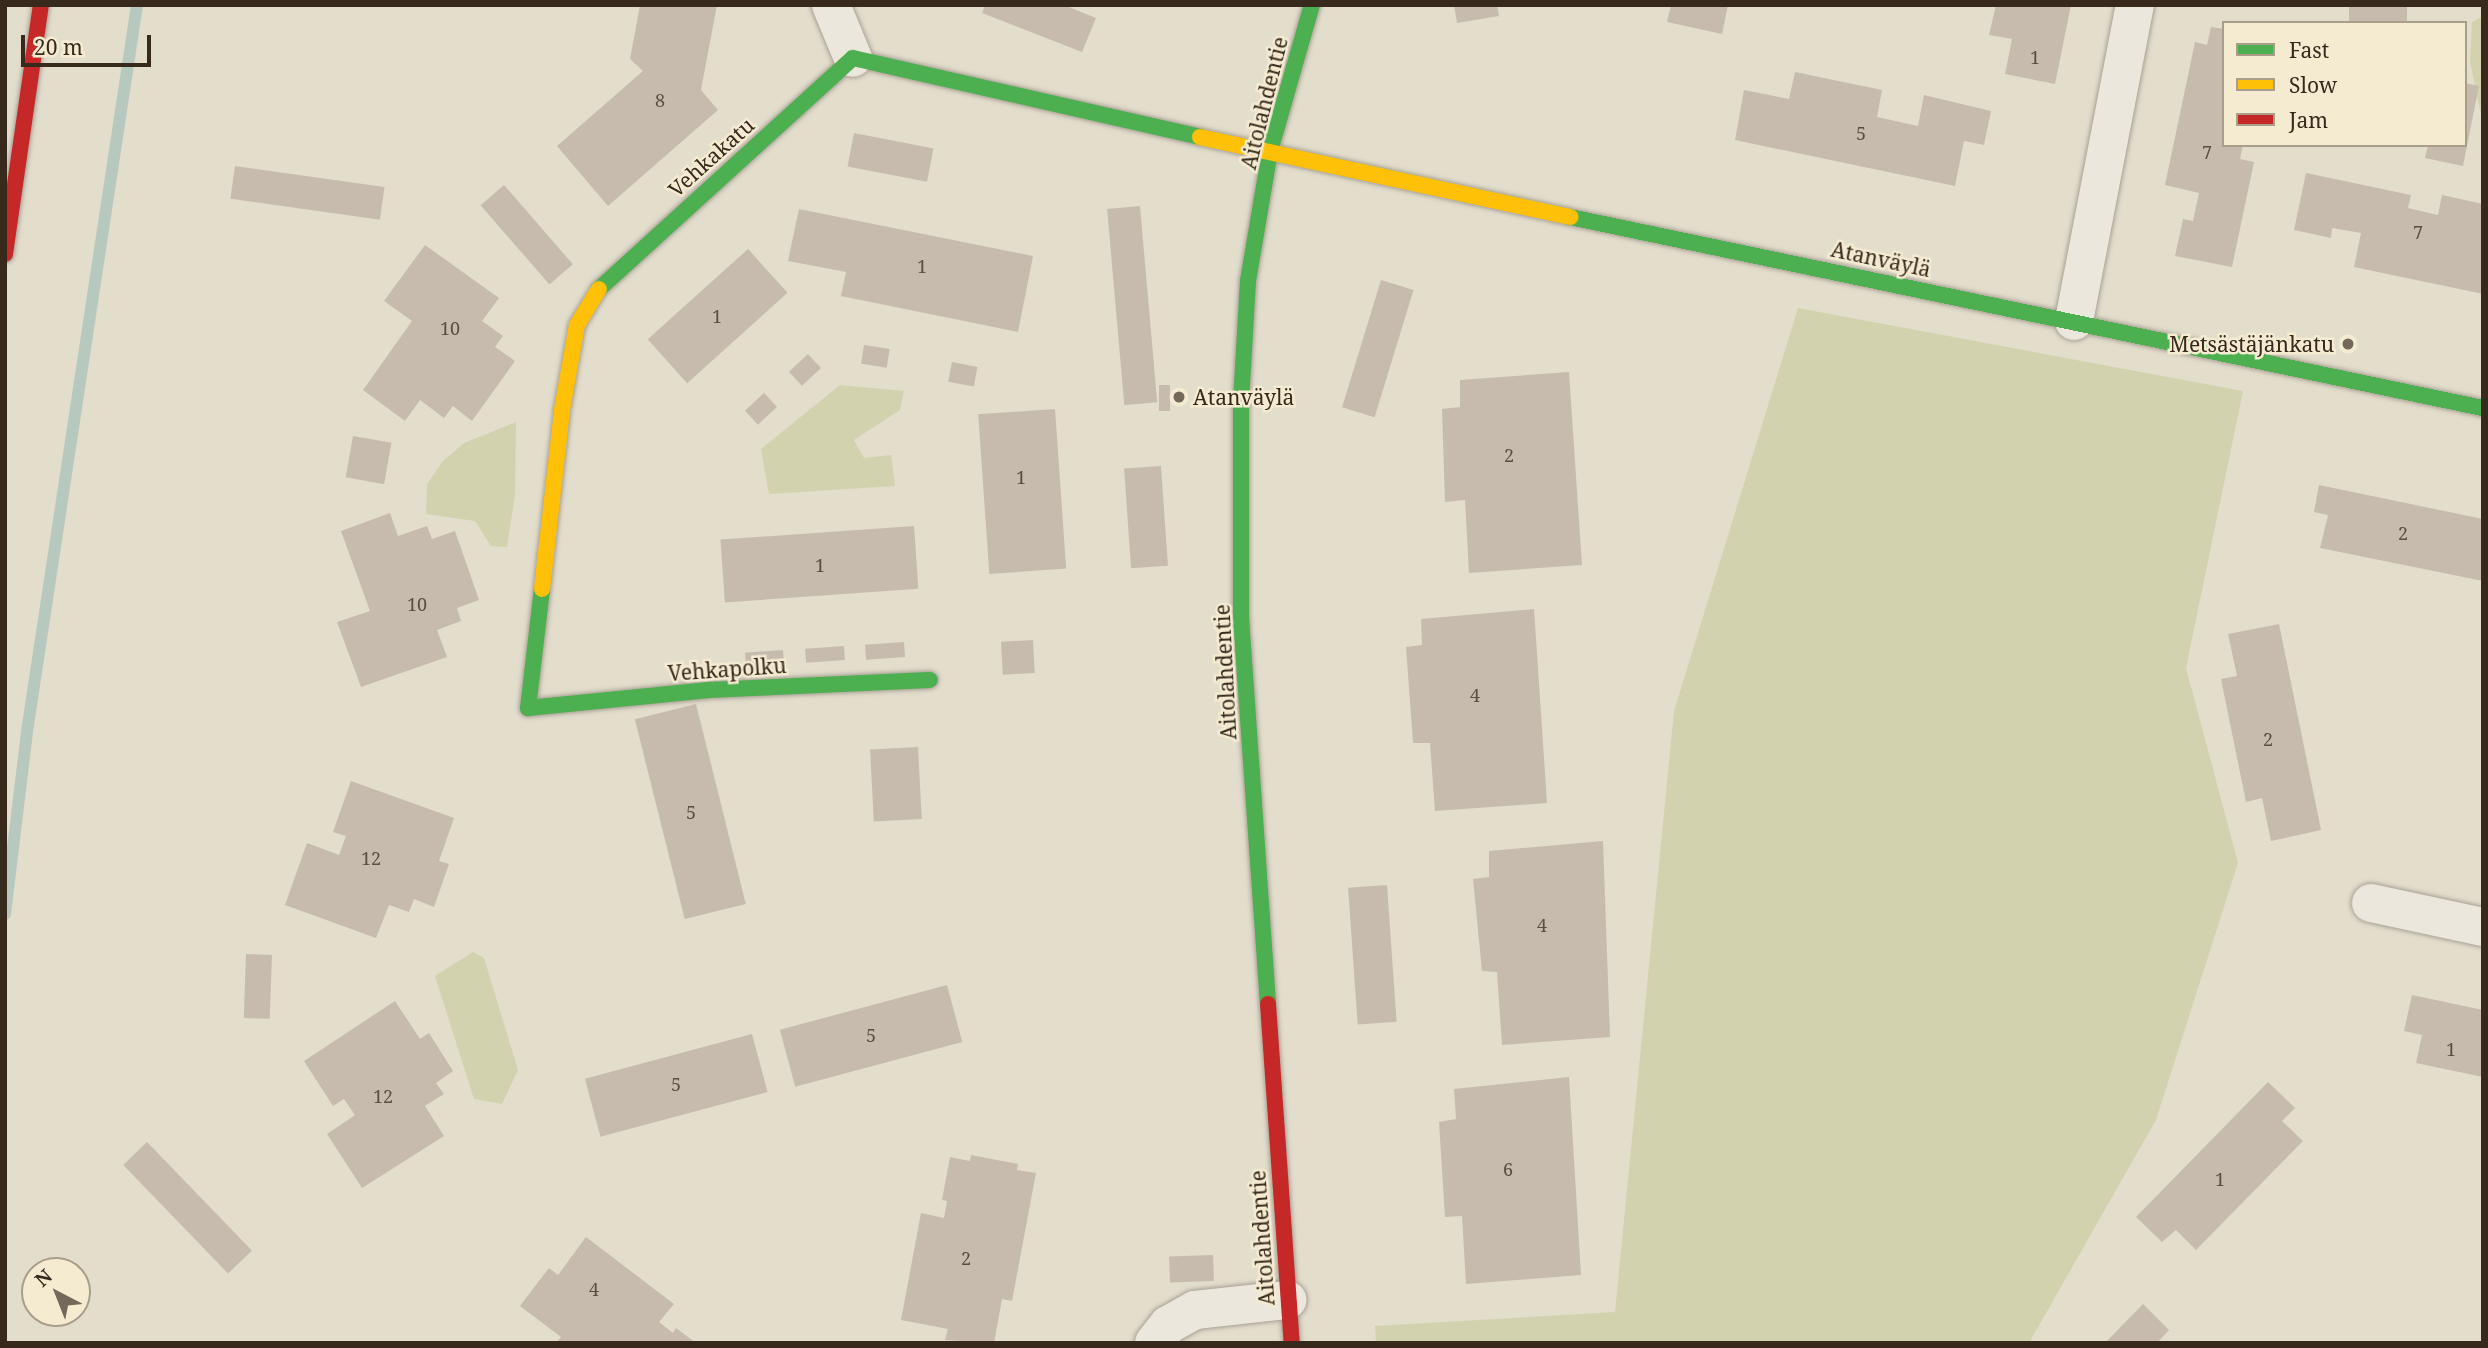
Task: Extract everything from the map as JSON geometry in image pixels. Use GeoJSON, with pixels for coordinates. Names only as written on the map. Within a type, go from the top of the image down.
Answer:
{"type":"FeatureCollection","features":[{"type":"Feature","properties":{"kind":"main road"},"geometry":{"type":"LineString","coordinates":[[5,254],[41,5]]}},
{"type":"Feature","properties":{"kind":"main road","name":"Aitolahdentie"},"geometry":{"type":"LineString","coordinates":[[1292,1343],[1241,616],[1243,337],[1248,281],[1270,151],[1311,5]]}},
{"type":"Feature","properties":{"kind":"main road"},"geometry":{"type":"LineString","coordinates":[[853,58],[1270,151]]}},
{"type":"Feature","properties":{"kind":"main road","name":"Vehkakatu"},"geometry":{"type":"LineString","coordinates":[[528,708],[577,326],[604,281],[853,58]]}},
{"type":"Feature","properties":{"kind":"main road","name":"Atanväylä"},"geometry":{"type":"LineString","coordinates":[[1270,151],[2483,408]]}},
{"type":"Feature","properties":{"kind":"main road","name":"Vehkapolku"},"geometry":{"type":"LineString","coordinates":[[528,708],[709,690],[929,680]]}},
{"type":"Feature","properties":{"kind":"street"},"geometry":{"type":"LineString","coordinates":[[831,5],[853,58]]}},
{"type":"Feature","properties":{"kind":"street"},"geometry":{"type":"LineString","coordinates":[[2074,321],[2135,5]]}},
{"type":"Feature","properties":{"kind":"street"},"geometry":{"type":"LineString","coordinates":[[2371,903],[2483,927]]}},
{"type":"Feature","properties":{"kind":"street"},"geometry":{"type":"LineString","coordinates":[[1154,1343],[1168,1325],[1195,1310],[1287,1300]]}},
{"type":"Feature","properties":{"kind":"green space"},"geometry":{"type":"Polygon","coordinates":[[[2483,16],[2483,124],[2470,62],[2472,22],[2483,16]]]}},
{"type":"Feature","properties":{"kind":"green space"},"geometry":{"type":"Polygon","coordinates":[[[1798,308],[2243,391],[2186,668],[2238,863],[2156,1120],[2029,1343],[1376,1343],[1375,1326],[1615,1312],[1674,711],[1798,308]]]}},
{"type":"Feature","properties":{"kind":"green space"},"geometry":{"type":"Polygon","coordinates":[[[840,385],[904,391],[900,410],[854,440],[864,458],[891,455],[895,486],[769,494],[761,449],[840,385]]]}},
{"type":"Feature","properties":{"kind":"green space"},"geometry":{"type":"Polygon","coordinates":[[[516,422],[515,495],[507,547],[491,546],[475,521],[426,514],[427,484],[443,461],[464,443],[516,422]]]}},
{"type":"Feature","properties":{"kind":"green space"},"geometry":{"type":"Polygon","coordinates":[[[473,952],[484,958],[518,1070],[502,1104],[474,1099],[435,976],[473,952]]]}},
{"type":"Feature","properties":{"kind":"building"},"geometry":{"type":"Polygon","coordinates":[[[640,5],[717,5],[701,90],[718,110],[608,206],[557,146],[643,71],[630,59],[640,5]]]}},
{"type":"Feature","properties":{"kind":"building"},"geometry":{"type":"Polygon","coordinates":[[[985,5],[1064,5],[1096,18],[1082,52],[982,13],[985,5]]]}},
{"type":"Feature","properties":{"kind":"building"},"geometry":{"type":"Polygon","coordinates":[[[1454,5],[1497,5],[1499,16],[1457,23],[1454,5]]]}},
{"type":"Feature","properties":{"kind":"building"},"geometry":{"type":"Polygon","coordinates":[[[1671,5],[1728,5],[1722,34],[1667,22],[1671,5]]]}},
{"type":"Feature","properties":{"kind":"building"},"geometry":{"type":"Polygon","coordinates":[[[1996,5],[2071,5],[2055,84],[2005,74],[2012,39],[1989,35],[1996,5]]]}},
{"type":"Feature","properties":{"kind":"building"},"geometry":{"type":"Polygon","coordinates":[[[2349,5],[2407,5],[2407,21],[2349,21],[2349,5]]]}},
{"type":"Feature","properties":{"kind":"building"},"geometry":{"type":"Polygon","coordinates":[[[2211,27],[2222,29],[2222,147],[2243,147],[2240,159],[2254,162],[2232,267],[2175,256],[2183,219],[2193,221],[2199,193],[2165,185],[2195,42],[2207,45],[2211,27]]]}},
{"type":"Feature","properties":{"kind":"building"},"geometry":{"type":"Polygon","coordinates":[[[1795,72],[1882,90],[1877,117],[1918,126],[1924,95],[1991,111],[1984,145],[1964,141],[1955,186],[1735,140],[1744,90],[1789,99],[1795,72]]]}},
{"type":"Feature","properties":{"kind":"building"},"geometry":{"type":"Polygon","coordinates":[[[2467,83],[2479,86],[2467,146],[2467,83]]]}},
{"type":"Feature","properties":{"kind":"building"},"geometry":{"type":"Polygon","coordinates":[[[854,133],[934,148],[927,182],[848,166],[854,133]]]}},
{"type":"Feature","properties":{"kind":"building"},"geometry":{"type":"Polygon","coordinates":[[[2428,147],[2467,147],[2463,166],[2425,158],[2428,147]]]}},
{"type":"Feature","properties":{"kind":"building"},"geometry":{"type":"Polygon","coordinates":[[[235,166],[385,187],[380,220],[230,199],[235,166]]]}},
{"type":"Feature","properties":{"kind":"building"},"geometry":{"type":"Polygon","coordinates":[[[2306,173],[2411,195],[2408,208],[2438,215],[2442,195],[2483,204],[2483,294],[2354,267],[2361,233],[2332,228],[2331,238],[2294,230],[2306,173]]]}},
{"type":"Feature","properties":{"kind":"building"},"geometry":{"type":"Polygon","coordinates":[[[504,185],[573,264],[549,285],[481,205],[504,185]]]}},
{"type":"Feature","properties":{"kind":"building"},"geometry":{"type":"Polygon","coordinates":[[[1140,206],[1157,402],[1124,405],[1107,209],[1140,206]]]}},
{"type":"Feature","properties":{"kind":"building"},"geometry":{"type":"Polygon","coordinates":[[[799,209],[1033,256],[1018,332],[841,296],[846,272],[788,261],[799,209]]]}},
{"type":"Feature","properties":{"kind":"building"},"geometry":{"type":"Polygon","coordinates":[[[425,245],[499,298],[482,321],[503,336],[495,347],[515,361],[472,421],[453,406],[444,418],[420,400],[405,421],[363,390],[412,321],[384,301],[425,245]]]}},
{"type":"Feature","properties":{"kind":"building"},"geometry":{"type":"Polygon","coordinates":[[[748,249],[787,293],[687,383],[648,339],[748,249]]]}},
{"type":"Feature","properties":{"kind":"building"},"geometry":{"type":"Polygon","coordinates":[[[1381,280],[1414,290],[1375,417],[1342,407],[1381,280]]]}},
{"type":"Feature","properties":{"kind":"building"},"geometry":{"type":"Polygon","coordinates":[[[864,345],[890,349],[887,368],[861,364],[864,345]]]}},
{"type":"Feature","properties":{"kind":"building"},"geometry":{"type":"Polygon","coordinates":[[[808,354],[821,368],[802,386],[789,372],[808,354]]]}},
{"type":"Feature","properties":{"kind":"building"},"geometry":{"type":"Polygon","coordinates":[[[952,362],[978,367],[974,387],[948,382],[952,362]]]}},
{"type":"Feature","properties":{"kind":"building"},"geometry":{"type":"Polygon","coordinates":[[[1569,372],[1582,565],[1469,573],[1465,500],[1445,502],[1442,409],[1460,407],[1460,380],[1569,372]]]}},
{"type":"Feature","properties":{"kind":"building"},"geometry":{"type":"Polygon","coordinates":[[[1159,385],[1170,385],[1170,411],[1159,411],[1159,385]]]}},
{"type":"Feature","properties":{"kind":"building"},"geometry":{"type":"Polygon","coordinates":[[[764,393],[777,407],[758,425],[745,411],[764,393]]]}},
{"type":"Feature","properties":{"kind":"building"},"geometry":{"type":"Polygon","coordinates":[[[1055,409],[1066,569],[989,574],[978,414],[1055,409]]]}},
{"type":"Feature","properties":{"kind":"building"},"geometry":{"type":"Polygon","coordinates":[[[353,436],[391,443],[384,484],[346,477],[353,436]]]}},
{"type":"Feature","properties":{"kind":"building"},"geometry":{"type":"Polygon","coordinates":[[[1161,466],[1168,566],[1131,568],[1124,469],[1161,466]]]}},
{"type":"Feature","properties":{"kind":"building"},"geometry":{"type":"Polygon","coordinates":[[[2319,485],[2483,519],[2483,581],[2320,548],[2328,515],[2314,512],[2319,485]]]}},
{"type":"Feature","properties":{"kind":"building"},"geometry":{"type":"Polygon","coordinates":[[[390,513],[398,536],[427,526],[432,539],[455,531],[479,600],[457,608],[461,621],[437,630],[447,657],[361,687],[337,622],[370,611],[341,531],[390,513]]]}},
{"type":"Feature","properties":{"kind":"building"},"geometry":{"type":"Polygon","coordinates":[[[914,526],[918,589],[725,602],[720,540],[914,526]]]}},
{"type":"Feature","properties":{"kind":"building"},"geometry":{"type":"Polygon","coordinates":[[[1534,609],[1547,803],[1435,811],[1430,743],[1413,743],[1406,647],[1422,645],[1421,619],[1534,609]]]}},
{"type":"Feature","properties":{"kind":"building"},"geometry":{"type":"Polygon","coordinates":[[[2279,624],[2321,830],[2271,841],[2262,798],[2246,802],[2221,679],[2237,676],[2228,634],[2279,624]]]}},
{"type":"Feature","properties":{"kind":"building"},"geometry":{"type":"Polygon","coordinates":[[[1033,640],[1035,673],[1003,675],[1001,642],[1033,640]]]}},
{"type":"Feature","properties":{"kind":"building"},"geometry":{"type":"Polygon","coordinates":[[[904,642],[905,657],[866,660],[865,645],[904,642]]]}},
{"type":"Feature","properties":{"kind":"building"},"geometry":{"type":"Polygon","coordinates":[[[844,646],[845,660],[806,663],[805,649],[844,646]]]}},
{"type":"Feature","properties":{"kind":"building"},"geometry":{"type":"Polygon","coordinates":[[[783,650],[784,664],[746,667],[745,653],[783,650]]]}},
{"type":"Feature","properties":{"kind":"building"},"geometry":{"type":"Polygon","coordinates":[[[696,704],[746,904],[685,919],[635,719],[696,704]]]}},
{"type":"Feature","properties":{"kind":"building"},"geometry":{"type":"Polygon","coordinates":[[[918,747],[922,819],[874,821],[870,750],[918,747]]]}},
{"type":"Feature","properties":{"kind":"building"},"geometry":{"type":"Polygon","coordinates":[[[351,781],[454,818],[439,861],[449,864],[434,907],[414,899],[409,912],[389,905],[376,938],[285,905],[307,843],[339,855],[346,836],[333,832],[351,781]]]}},
{"type":"Feature","properties":{"kind":"building"},"geometry":{"type":"Polygon","coordinates":[[[1603,841],[1610,1037],[1502,1045],[1497,972],[1482,971],[1473,879],[1489,877],[1489,851],[1603,841]]]}},
{"type":"Feature","properties":{"kind":"building"},"geometry":{"type":"Polygon","coordinates":[[[1387,885],[1397,1022],[1358,1024],[1348,888],[1387,885]]]}},
{"type":"Feature","properties":{"kind":"building"},"geometry":{"type":"Polygon","coordinates":[[[246,954],[272,955],[270,1019],[244,1018],[246,954]]]}},
{"type":"Feature","properties":{"kind":"building"},"geometry":{"type":"Polygon","coordinates":[[[947,985],[962,1042],[795,1087],[780,1030],[947,985]]]}},
{"type":"Feature","properties":{"kind":"building"},"geometry":{"type":"Polygon","coordinates":[[[2412,995],[2483,1010],[2483,1077],[2416,1063],[2422,1035],[2404,1031],[2412,995]]]}},
{"type":"Feature","properties":{"kind":"building"},"geometry":{"type":"Polygon","coordinates":[[[395,1001],[420,1039],[429,1033],[453,1071],[436,1083],[444,1094],[425,1106],[444,1136],[362,1188],[327,1134],[355,1115],[344,1099],[333,1106],[304,1061],[395,1001]]]}},
{"type":"Feature","properties":{"kind":"building"},"geometry":{"type":"Polygon","coordinates":[[[752,1034],[768,1092],[600,1137],[585,1079],[752,1034]]]}},
{"type":"Feature","properties":{"kind":"building"},"geometry":{"type":"Polygon","coordinates":[[[1569,1077],[1581,1275],[1466,1284],[1462,1216],[1445,1217],[1439,1122],[1456,1119],[1454,1089],[1569,1077]]]}},
{"type":"Feature","properties":{"kind":"building"},"geometry":{"type":"Polygon","coordinates":[[[2268,1082],[2295,1108],[2282,1121],[2303,1141],[2196,1250],[2176,1230],[2162,1242],[2136,1217],[2268,1082]]]}},
{"type":"Feature","properties":{"kind":"building"},"geometry":{"type":"Polygon","coordinates":[[[147,1142],[252,1251],[228,1274],[123,1165],[147,1142]]]}},
{"type":"Feature","properties":{"kind":"building"},"geometry":{"type":"Polygon","coordinates":[[[971,1155],[1018,1164],[1017,1170],[1036,1173],[1012,1301],[1002,1299],[994,1343],[945,1340],[948,1329],[901,1320],[921,1213],[944,1218],[947,1201],[942,1200],[950,1157],[970,1161],[971,1155]]]}},
{"type":"Feature","properties":{"kind":"building"},"geometry":{"type":"Polygon","coordinates":[[[586,1237],[674,1304],[659,1322],[673,1333],[676,1328],[696,1343],[556,1343],[561,1337],[520,1306],[549,1268],[558,1275],[586,1237]]]}},
{"type":"Feature","properties":{"kind":"building"},"geometry":{"type":"Polygon","coordinates":[[[1213,1255],[1214,1281],[1170,1283],[1169,1257],[1213,1255]]]}},
{"type":"Feature","properties":{"kind":"building"},"geometry":{"type":"Polygon","coordinates":[[[2143,1304],[2169,1330],[2157,1343],[2105,1343],[2143,1304]]]}},
{"type":"Feature","properties":{"kind":"waterway"},"geometry":{"type":"LineString","coordinates":[[5,914],[28,725],[137,5]]}},
{"type":"Feature","properties":{"kind":"traffic: fast"},"geometry":{"type":"LineString","coordinates":[[1268,1004],[1241,616],[1241,402],[1248,281],[1270,151],[1312,5]]}},
{"type":"Feature","properties":{"kind":"traffic: fast"},"geometry":{"type":"LineString","coordinates":[[599,289],[853,58],[1200,137]]}},
{"type":"Feature","properties":{"kind":"traffic: fast"},"geometry":{"type":"LineString","coordinates":[[1570,217],[2483,408]]}},
{"type":"Feature","properties":{"kind":"traffic: fast"},"geometry":{"type":"LineString","coordinates":[[542,589],[528,708],[709,690],[930,680]]}},
{"type":"Feature","properties":{"kind":"traffic: slow"},"geometry":{"type":"LineString","coordinates":[[1200,137],[1570,217]]}},
{"type":"Feature","properties":{"kind":"traffic: slow"},"geometry":{"type":"LineString","coordinates":[[542,589],[562,410],[577,325],[599,289]]}},
{"type":"Feature","properties":{"kind":"traffic: jam"},"geometry":{"type":"LineString","coordinates":[[5,254],[41,5]]}},
{"type":"Feature","properties":{"kind":"traffic: jam"},"geometry":{"type":"LineString","coordinates":[[1268,1004],[1292,1343]]}},
{"type":"Feature","properties":{"kind":"place","name":"Metsästäjänkatu"},"geometry":{"type":"Point","coordinates":[2348,344]}},
{"type":"Feature","properties":{"kind":"place","name":"Atanväylä"},"geometry":{"type":"Point","coordinates":[1179,397]}}]}
